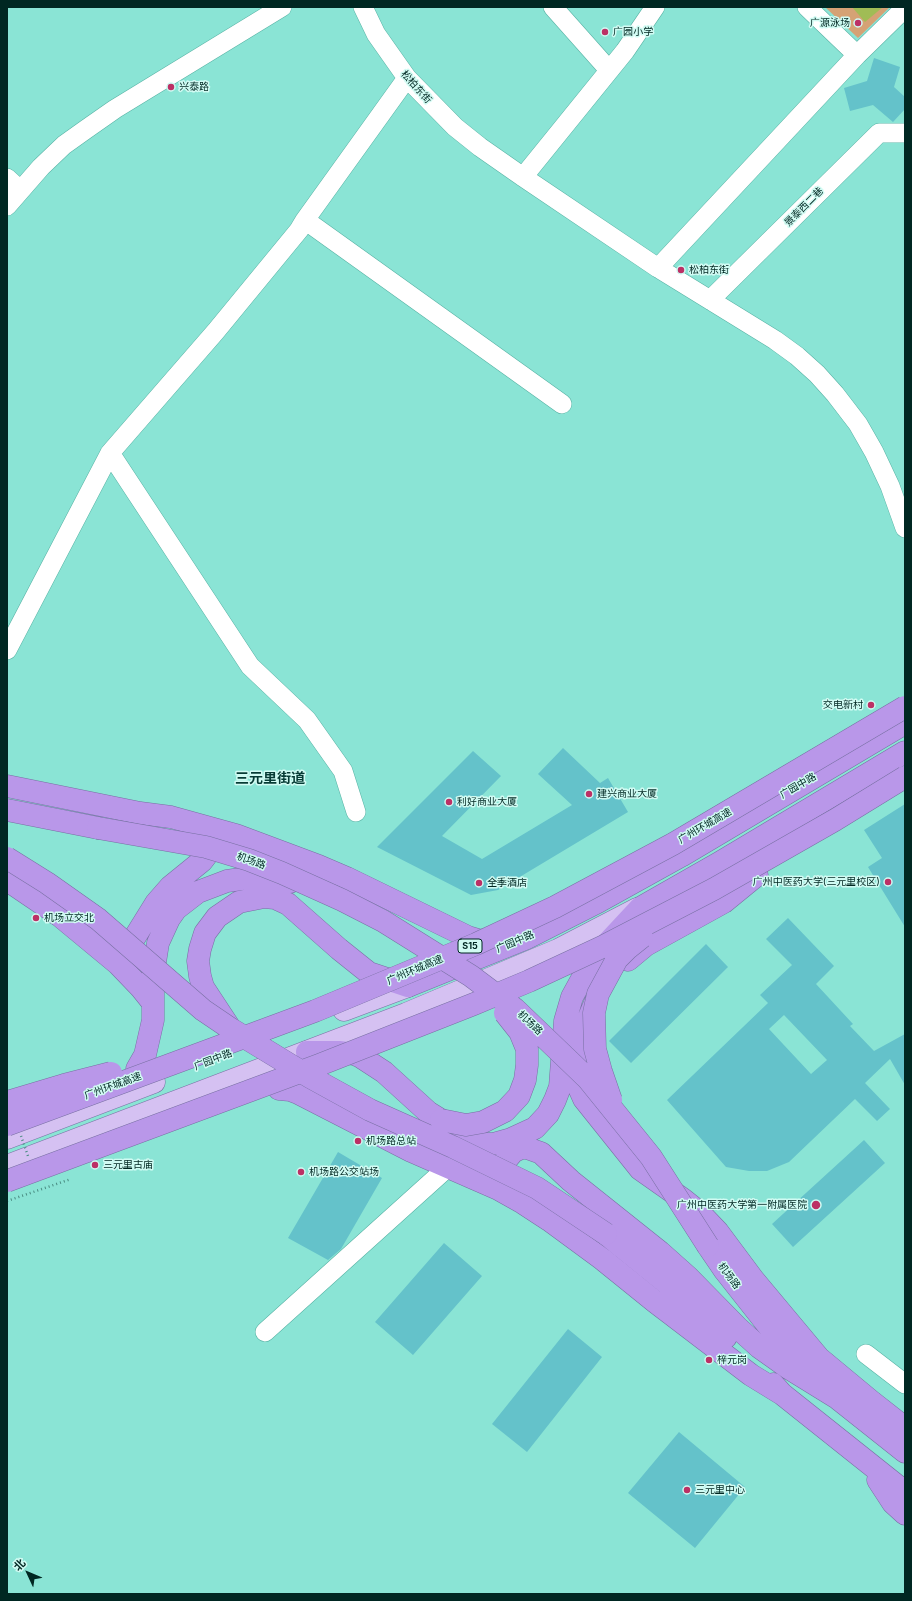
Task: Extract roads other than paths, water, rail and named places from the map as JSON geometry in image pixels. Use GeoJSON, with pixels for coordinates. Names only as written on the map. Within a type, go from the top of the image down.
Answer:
{"type":"FeatureCollection","features":[{"type":"Feature","properties":{"kind":"highway","name":"广州环城高速"},"geometry":{"type":"LineString","coordinates":[[11,1132],[219,1047],[406,974],[476,944],[555,907],[724,815],[905,708]]}},
{"type":"Feature","properties":{"kind":"highway","name":"广园中路"},"geometry":{"type":"LineString","coordinates":[[408,986],[527,938],[598,902],[681,856],[777,798],[905,724]]}},
{"type":"Feature","properties":{"kind":"highway"},"geometry":{"type":"LineString","coordinates":[[396,1122],[451,1140],[476,1144],[493,1144],[511,1139],[535,1128],[548,1114],[555,1100],[561,1080],[565,1021],[572,997],[588,966],[640,908],[766,835],[904,752]]}},
{"type":"Feature","properties":{"kind":"highway"},"geometry":{"type":"LineString","coordinates":[[7,1181],[401,1033],[529,981],[714,889],[905,778]]}},
{"type":"Feature","properties":{"kind":"highway"},"geometry":{"type":"LineString","coordinates":[[7,786],[132,811],[171,817],[218,830],[319,866],[468,937],[491,942],[527,938]]}},
{"type":"Feature","properties":{"kind":"highway","name":"机场路"},"geometry":{"type":"LineString","coordinates":[[7,810],[98,828],[186,843],[229,853],[282,873],[342,900],[383,921],[471,976],[506,1002],[535,1027],[588,1080],[615,1111],[652,1157],[725,1271],[766,1323],[798,1359],[837,1398],[905,1452]]}},
{"type":"Feature","properties":{"kind":"highway"},"geometry":{"type":"LineString","coordinates":[[118,964],[156,903],[170,887],[202,861],[209,852],[218,830]]}},
{"type":"Feature","properties":{"kind":"highway"},"geometry":{"type":"LineString","coordinates":[[7,858],[48,883],[98,919],[192,1001],[231,1029],[338,1093],[396,1122],[454,1147],[537,1188],[606,1234],[684,1297],[728,1338],[782,1394]]}},
{"type":"Feature","properties":{"kind":"highway"},"geometry":{"type":"LineString","coordinates":[[137,1069],[145,1055],[153,1020],[154,959],[158,942],[169,919],[179,906],[198,892],[217,883],[236,879],[262,876],[313,887]]}},
{"type":"Feature","properties":{"kind":"highway"},"geometry":{"type":"LineString","coordinates":[[615,1111],[595,1049],[594,1013],[598,994],[617,959],[627,948],[642,937],[690,910],[757,876]]}},
{"type":"Feature","properties":{"kind":"highway"},"geometry":{"type":"LineString","coordinates":[[757,876],[724,902],[646,945],[628,959],[610,980],[595,1002],[581,1036],[577,1065],[580,1090],[584,1099],[640,1169],[684,1200],[718,1232],[753,1279],[819,1358],[905,1428]]}},
{"type":"Feature","properties":{"kind":"highway"},"geometry":{"type":"LineString","coordinates":[[7,880],[60,916],[118,964],[153,1003]]}},
{"type":"Feature","properties":{"kind":"highway"},"geometry":{"type":"LineString","coordinates":[[231,1029],[203,987],[198,961],[205,933],[217,917],[239,902],[264,897],[275,898],[288,904],[369,973],[408,986]]}},
{"type":"Feature","properties":{"kind":"highway"},"geometry":{"type":"LineString","coordinates":[[307,1052],[339,1052],[361,1057],[384,1072],[428,1112],[441,1120],[466,1125],[483,1122],[505,1111],[519,1096],[525,1080],[527,1049],[525,1041],[510,1019],[471,976]]}},
{"type":"Feature","properties":{"kind":"highway"},"geometry":{"type":"LineString","coordinates":[[7,1102],[64,1085],[219,1047]]}},
{"type":"Feature","properties":{"kind":"highway"},"geometry":{"type":"LineString","coordinates":[[279,1089],[290,1090],[411,1151],[498,1189],[549,1220],[602,1259],[729,1358],[782,1394],[905,1492]]}},
{"type":"Feature","properties":{"kind":"highway"},"geometry":{"type":"LineString","coordinates":[[498,1189],[497,1179],[502,1165],[513,1152],[521,1148],[527,1148],[541,1153],[572,1181],[660,1252],[688,1277],[738,1328],[759,1347],[790,1369],[837,1398]]}},
{"type":"Feature","properties":{"kind":"highway"},"geometry":{"type":"LineString","coordinates":[[861,1457],[893,1503],[905,1514]]}},
{"type":"Feature","properties":{"kind":"main road"},"geometry":{"type":"LineString","coordinates":[[468,937],[590,878],[701,817],[905,696]]}},
{"type":"Feature","properties":{"kind":"main road"},"geometry":{"type":"LineString","coordinates":[[876,741],[900,717],[905,708]]}},
{"type":"Feature","properties":{"kind":"main road"},"geometry":{"type":"LineString","coordinates":[[777,798],[814,751]]}},
{"type":"Feature","properties":{"kind":"main road"},"geometry":{"type":"LineString","coordinates":[[885,801],[904,752]]}},
{"type":"Feature","properties":{"kind":"main road"},"geometry":{"type":"LineString","coordinates":[[757,876],[905,789]]}},
{"type":"Feature","properties":{"kind":"main road"},"geometry":{"type":"LineString","coordinates":[[681,856],[701,817]]}},
{"type":"Feature","properties":{"kind":"main road"},"geometry":{"type":"LineString","coordinates":[[766,835],[809,846]]}},
{"type":"Feature","properties":{"kind":"main road"},"geometry":{"type":"LineString","coordinates":[[7,1166],[406,1014],[558,950],[640,908]]}},
{"type":"Feature","properties":{"kind":"main road","name":"广园中路"},"geometry":{"type":"LineString","coordinates":[[11,1132],[93,1105],[408,986]]}},
{"type":"Feature","properties":{"kind":"main road"},"geometry":{"type":"LineString","coordinates":[[93,1105],[137,1069]]}},
{"type":"Feature","properties":{"kind":"main road"},"geometry":{"type":"LineString","coordinates":[[7,1114],[137,1069]]}},
{"type":"Feature","properties":{"kind":"main road"},"geometry":{"type":"LineString","coordinates":[[110,1127],[172,1127],[204,1092],[279,1089]]}},
{"type":"Feature","properties":{"kind":"main road"},"geometry":{"type":"LineString","coordinates":[[7,1186],[279,1089]]}},
{"type":"Feature","properties":{"kind":"street"},"geometry":{"type":"LineString","coordinates":[[7,206],[13,184],[64,145],[115,109],[282,7]]}},
{"type":"Feature","properties":{"kind":"street","name":"松柏东街"},"geometry":{"type":"LineString","coordinates":[[363,7],[376,34],[407,78],[454,127],[523,177],[658,268],[797,356],[817,374],[835,394],[858,424],[874,452],[890,486],[905,528]]}},
{"type":"Feature","properties":{"kind":"street"},"geometry":{"type":"LineString","coordinates":[[553,7],[609,70]]}},
{"type":"Feature","properties":{"kind":"street"},"geometry":{"type":"LineString","coordinates":[[523,177],[625,51],[656,7]]}},
{"type":"Feature","properties":{"kind":"street"},"geometry":{"type":"LineString","coordinates":[[807,7],[857,55]]}},
{"type":"Feature","properties":{"kind":"street"},"geometry":{"type":"LineString","coordinates":[[658,268],[857,55],[905,8]]}},
{"type":"Feature","properties":{"kind":"street"},"geometry":{"type":"LineString","coordinates":[[7,650],[110,453],[216,331],[300,230],[305,220],[407,78]]}},
{"type":"Feature","properties":{"kind":"street","name":"景泰西二巷"},"geometry":{"type":"LineString","coordinates":[[710,300],[879,133],[905,133]]}},
{"type":"Feature","properties":{"kind":"street"},"geometry":{"type":"LineString","coordinates":[[305,220],[562,404]]}},
{"type":"Feature","properties":{"kind":"street"},"geometry":{"type":"LineString","coordinates":[[110,453],[250,666],[307,720],[343,771],[356,812]]}},
{"type":"Feature","properties":{"kind":"street"},"geometry":{"type":"LineString","coordinates":[[265,1332],[448,1167]]}},
{"type":"Feature","properties":{"kind":"street"},"geometry":{"type":"LineString","coordinates":[[866,1354],[905,1384]]}},
{"type":"Feature","properties":{"kind":"place","name":"广源泳场"},"geometry":{"type":"Point","coordinates":[858,23]}},
{"type":"Feature","properties":{"kind":"place","name":"广园小学"},"geometry":{"type":"Point","coordinates":[605,32]}},
{"type":"Feature","properties":{"kind":"place","name":"兴泰路"},"geometry":{"type":"Point","coordinates":[171,87]}},
{"type":"Feature","properties":{"kind":"place","name":"松柏东街"},"geometry":{"type":"Point","coordinates":[681,270]}},
{"type":"Feature","properties":{"kind":"place","name":"交电新村"},"geometry":{"type":"Point","coordinates":[871,705]}},
{"type":"Feature","properties":{"kind":"place","name":"建兴商业大厦"},"geometry":{"type":"Point","coordinates":[589,794]}},
{"type":"Feature","properties":{"kind":"place","name":"利好商业大厦"},"geometry":{"type":"Point","coordinates":[449,802]}},
{"type":"Feature","properties":{"kind":"place","name":"广州中医药大学(三元里校区)"},"geometry":{"type":"Point","coordinates":[888,882]}},
{"type":"Feature","properties":{"kind":"place","name":"全季酒店"},"geometry":{"type":"Point","coordinates":[479,883]}},
{"type":"Feature","properties":{"kind":"place","name":"机场立交北"},"geometry":{"type":"Point","coordinates":[36,918]}},
{"type":"Feature","properties":{"kind":"place","name":"机场路总站"},"geometry":{"type":"Point","coordinates":[358,1141]}},
{"type":"Feature","properties":{"kind":"place","name":"三元里古庙"},"geometry":{"type":"Point","coordinates":[95,1165]}},
{"type":"Feature","properties":{"kind":"place","name":"机场路公交站场"},"geometry":{"type":"Point","coordinates":[301,1172]}},
{"type":"Feature","properties":{"kind":"place","name":"广州中医药大学第一附属医院"},"geometry":{"type":"Point","coordinates":[816,1205]}},
{"type":"Feature","properties":{"kind":"place","name":"梓元岗"},"geometry":{"type":"Point","coordinates":[709,1360]}},
{"type":"Feature","properties":{"kind":"place","name":"三元里中心"},"geometry":{"type":"Point","coordinates":[687,1490]}},
{"type":"Feature","properties":{"kind":"district","name":"三元里街道"},"geometry":{"type":"Point","coordinates":[270,779]}}]}
